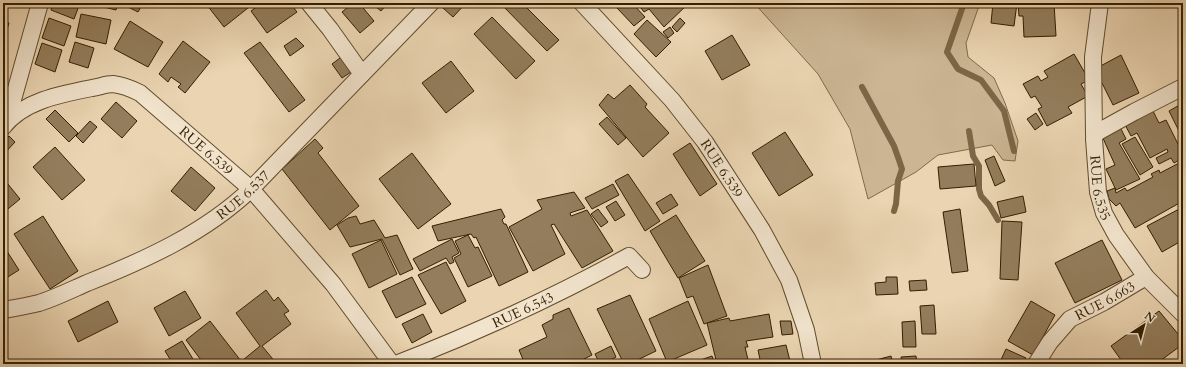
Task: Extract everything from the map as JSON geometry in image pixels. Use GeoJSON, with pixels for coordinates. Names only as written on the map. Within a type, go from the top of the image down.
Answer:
{"type":"FeatureCollection","features":[{"type":"Feature","properties":{"kind":"street"},"geometry":{"type":"LineString","coordinates":[[4,123],[40,3]]}},
{"type":"Feature","properties":{"kind":"street"},"geometry":{"type":"LineString","coordinates":[[309,3],[330,29],[362,74]]}},
{"type":"Feature","properties":{"kind":"street","name":"RUE 6.537"},"geometry":{"type":"LineString","coordinates":[[3,310],[39,303],[138,261],[188,236],[238,202],[430,3]]}},
{"type":"Feature","properties":{"kind":"street","name":"RUE 6.539"},"geometry":{"type":"LineString","coordinates":[[582,3],[672,100],[705,142],[762,230],[789,280],[806,330],[813,364]]}},
{"type":"Feature","properties":{"kind":"street"},"geometry":{"type":"LineString","coordinates":[[1094,135],[1093,57],[1100,3]]}},
{"type":"Feature","properties":{"kind":"street","name":"RUE 6.539"},"geometry":{"type":"LineString","coordinates":[[4,123],[25,108],[40,101],[78,91],[113,84],[140,93],[251,189],[333,284],[392,364]]}},
{"type":"Feature","properties":{"kind":"street","name":"RUE 6.535"},"geometry":{"type":"LineString","coordinates":[[1183,87],[1134,112],[1094,135],[1098,192],[1104,213],[1116,235],[1146,277],[1183,314]]}},
{"type":"Feature","properties":{"kind":"street","name":"RUE 6.543"},"geometry":{"type":"LineString","coordinates":[[396,364],[439,348],[488,326],[587,279],[629,256],[642,270]]}},
{"type":"Feature","properties":{"kind":"street","name":"RUE 6.663"},"geometry":{"type":"LineString","coordinates":[[1036,364],[1050,342],[1070,319],[1104,302],[1146,277]]}},
{"type":"Feature","properties":{"kind":"shaded area"},"geometry":{"type":"Polygon","coordinates":[[[754,3],[980,3],[966,43],[968,57],[994,78],[1005,103],[1018,141],[1015,161],[1003,160],[992,145],[938,155],[916,172],[868,199],[850,129],[818,74],[754,3]]]}},
{"type":"Feature","properties":{"kind":"building"},"geometry":{"type":"Polygon","coordinates":[[[53,3],[80,3],[74,19],[51,10],[53,3]]]}},
{"type":"Feature","properties":{"kind":"building"},"geometry":{"type":"Polygon","coordinates":[[[92,3],[118,3],[116,10],[92,3]]]}},
{"type":"Feature","properties":{"kind":"building"},"geometry":{"type":"Polygon","coordinates":[[[120,3],[143,3],[138,12],[120,3]]]}},
{"type":"Feature","properties":{"kind":"building"},"geometry":{"type":"Polygon","coordinates":[[[210,3],[253,4],[224,27],[207,5],[210,3]]]}},
{"type":"Feature","properties":{"kind":"building"},"geometry":{"type":"Polygon","coordinates":[[[262,3],[290,3],[297,12],[267,33],[251,11],[262,3]]]}},
{"type":"Feature","properties":{"kind":"building"},"geometry":{"type":"Polygon","coordinates":[[[353,3],[359,3],[374,21],[360,33],[342,12],[353,3]]]}},
{"type":"Feature","properties":{"kind":"building"},"geometry":{"type":"Polygon","coordinates":[[[371,3],[388,3],[381,11],[371,3]]]}},
{"type":"Feature","properties":{"kind":"building"},"geometry":{"type":"Polygon","coordinates":[[[447,3],[466,3],[453,17],[443,8],[447,3]]]}},
{"type":"Feature","properties":{"kind":"building"},"geometry":{"type":"Polygon","coordinates":[[[500,3],[522,3],[559,40],[547,51],[500,3]]]}},
{"type":"Feature","properties":{"kind":"building"},"geometry":{"type":"Polygon","coordinates":[[[623,3],[632,3],[645,17],[634,26],[617,8],[623,3]]]}},
{"type":"Feature","properties":{"kind":"building"},"geometry":{"type":"Polygon","coordinates":[[[637,3],[689,3],[664,27],[649,9],[644,12],[637,3]]]}},
{"type":"Feature","properties":{"kind":"building"},"geometry":{"type":"Polygon","coordinates":[[[993,3],[1017,3],[1014,26],[991,23],[993,3]]]}},
{"type":"Feature","properties":{"kind":"building"},"geometry":{"type":"Polygon","coordinates":[[[1018,3],[1054,3],[1056,36],[1024,37],[1023,16],[1019,16],[1018,3]]]}},
{"type":"Feature","properties":{"kind":"building"},"geometry":{"type":"Polygon","coordinates":[[[81,14],[111,20],[106,44],[76,37],[81,14]]]}},
{"type":"Feature","properties":{"kind":"building"},"geometry":{"type":"Polygon","coordinates":[[[492,17],[535,61],[516,79],[474,34],[492,17]]]}},
{"type":"Feature","properties":{"kind":"building"},"geometry":{"type":"Polygon","coordinates":[[[49,18],[71,26],[64,46],[42,38],[49,18]]]}},
{"type":"Feature","properties":{"kind":"building"},"geometry":{"type":"Polygon","coordinates":[[[680,18],[685,23],[677,32],[672,27],[680,18]]]}},
{"type":"Feature","properties":{"kind":"building"},"geometry":{"type":"Polygon","coordinates":[[[647,20],[671,42],[656,57],[634,34],[647,20]]]}},
{"type":"Feature","properties":{"kind":"building"},"geometry":{"type":"Polygon","coordinates":[[[3,21],[9,23],[3,42],[3,21]]]}},
{"type":"Feature","properties":{"kind":"building"},"geometry":{"type":"Polygon","coordinates":[[[130,21],[163,42],[148,67],[114,49],[130,21]]]}},
{"type":"Feature","properties":{"kind":"building"},"geometry":{"type":"Polygon","coordinates":[[[670,27],[674,33],[668,38],[663,32],[670,27]]]}},
{"type":"Feature","properties":{"kind":"building"},"geometry":{"type":"Polygon","coordinates":[[[732,35],[750,65],[722,80],[705,51],[732,35]]]}},
{"type":"Feature","properties":{"kind":"building"},"geometry":{"type":"Polygon","coordinates":[[[296,38],[304,46],[290,56],[284,46],[296,38]]]}},
{"type":"Feature","properties":{"kind":"building"},"geometry":{"type":"Polygon","coordinates":[[[183,41],[210,62],[185,93],[178,87],[181,84],[171,77],[168,82],[159,74],[183,41]]]}},
{"type":"Feature","properties":{"kind":"building"},"geometry":{"type":"Polygon","coordinates":[[[75,42],[94,48],[88,68],[69,62],[75,42]]]}},
{"type":"Feature","properties":{"kind":"building"},"geometry":{"type":"Polygon","coordinates":[[[260,42],[305,100],[289,112],[244,53],[260,42]]]}},
{"type":"Feature","properties":{"kind":"building"},"geometry":{"type":"Polygon","coordinates":[[[42,43],[62,50],[55,72],[35,64],[42,43]]]}},
{"type":"Feature","properties":{"kind":"building"},"geometry":{"type":"Polygon","coordinates":[[[1074,54],[1089,80],[1081,84],[1088,96],[1068,107],[1072,113],[1047,126],[1038,109],[1042,107],[1035,96],[1031,98],[1023,84],[1038,76],[1041,81],[1048,77],[1044,71],[1074,54]]]}},
{"type":"Feature","properties":{"kind":"building"},"geometry":{"type":"Polygon","coordinates":[[[344,55],[354,70],[342,78],[332,64],[344,55]]]}},
{"type":"Feature","properties":{"kind":"building"},"geometry":{"type":"Polygon","coordinates":[[[1121,55],[1139,93],[1113,105],[1102,83],[1094,87],[1093,70],[1121,55]]]}},
{"type":"Feature","properties":{"kind":"building"},"geometry":{"type":"Polygon","coordinates":[[[451,61],[474,91],[446,113],[422,83],[451,61]]]}},
{"type":"Feature","properties":{"kind":"building"},"geometry":{"type":"Polygon","coordinates":[[[630,85],[647,104],[645,107],[669,133],[643,157],[599,105],[608,94],[614,99],[630,85]]]}},
{"type":"Feature","properties":{"kind":"building"},"geometry":{"type":"Polygon","coordinates":[[[116,102],[137,121],[122,138],[101,119],[116,102]]]}},
{"type":"Feature","properties":{"kind":"building"},"geometry":{"type":"Polygon","coordinates":[[[1149,103],[1159,123],[1166,120],[1183,154],[1183,158],[1174,163],[1171,158],[1159,164],[1156,158],[1168,152],[1167,149],[1150,158],[1137,133],[1131,136],[1123,121],[1149,103]]]}},
{"type":"Feature","properties":{"kind":"building"},"geometry":{"type":"Polygon","coordinates":[[[1183,103],[1183,134],[1181,135],[1169,111],[1183,103]]]}},
{"type":"Feature","properties":{"kind":"building"},"geometry":{"type":"Polygon","coordinates":[[[55,110],[78,133],[69,142],[46,119],[55,110]]]}},
{"type":"Feature","properties":{"kind":"building"},"geometry":{"type":"Polygon","coordinates":[[[1036,113],[1043,124],[1035,130],[1027,119],[1036,113]]]}},
{"type":"Feature","properties":{"kind":"building"},"geometry":{"type":"Polygon","coordinates":[[[607,117],[626,138],[618,145],[599,124],[607,117]]]}},
{"type":"Feature","properties":{"kind":"building"},"geometry":{"type":"Polygon","coordinates":[[[90,121],[97,127],[83,143],[76,136],[90,121]]]}},
{"type":"Feature","properties":{"kind":"building"},"geometry":{"type":"Polygon","coordinates":[[[1120,127],[1126,139],[1119,143],[1140,179],[1116,190],[1106,169],[1115,165],[1102,136],[1120,127]]]}},
{"type":"Feature","properties":{"kind":"building"},"geometry":{"type":"Polygon","coordinates":[[[785,132],[813,175],[779,196],[752,153],[785,132]]]}},
{"type":"Feature","properties":{"kind":"building"},"geometry":{"type":"Polygon","coordinates":[[[9,136],[15,142],[3,155],[3,143],[9,136]]]}},
{"type":"Feature","properties":{"kind":"building"},"geometry":{"type":"Polygon","coordinates":[[[1135,137],[1153,167],[1140,175],[1122,144],[1135,137]]]}},
{"type":"Feature","properties":{"kind":"building"},"geometry":{"type":"Polygon","coordinates":[[[315,139],[323,148],[318,153],[359,206],[330,230],[282,169],[315,139]]]}},
{"type":"Feature","properties":{"kind":"building"},"geometry":{"type":"Polygon","coordinates":[[[690,143],[717,184],[700,196],[673,154],[690,143]]]}},
{"type":"Feature","properties":{"kind":"building"},"geometry":{"type":"Polygon","coordinates":[[[55,147],[85,180],[62,200],[33,167],[55,147]]]}},
{"type":"Feature","properties":{"kind":"building"},"geometry":{"type":"Polygon","coordinates":[[[412,153],[451,204],[418,229],[379,179],[412,153]]]}},
{"type":"Feature","properties":{"kind":"building"},"geometry":{"type":"Polygon","coordinates":[[[994,156],[1005,181],[995,186],[985,160],[994,156]]]}},
{"type":"Feature","properties":{"kind":"building"},"geometry":{"type":"Polygon","coordinates":[[[1183,161],[1183,201],[1135,228],[1120,203],[1116,206],[1109,199],[1107,191],[1115,188],[1116,193],[1125,188],[1127,191],[1153,177],[1151,174],[1159,170],[1160,173],[1183,161]]]}},
{"type":"Feature","properties":{"kind":"building"},"geometry":{"type":"Polygon","coordinates":[[[974,164],[976,186],[940,189],[938,167],[974,164]]]}},
{"type":"Feature","properties":{"kind":"building"},"geometry":{"type":"Polygon","coordinates":[[[191,167],[215,188],[195,211],[171,191],[191,167]]]}},
{"type":"Feature","properties":{"kind":"building"},"geometry":{"type":"Polygon","coordinates":[[[628,174],[660,221],[645,231],[615,181],[628,174]]]}},
{"type":"Feature","properties":{"kind":"building"},"geometry":{"type":"Polygon","coordinates":[[[3,178],[20,199],[3,213],[3,178]]]}},
{"type":"Feature","properties":{"kind":"building"},"geometry":{"type":"Polygon","coordinates":[[[613,184],[619,195],[592,209],[585,198],[613,184]]]}},
{"type":"Feature","properties":{"kind":"building"},"geometry":{"type":"Polygon","coordinates":[[[574,192],[585,208],[570,213],[571,216],[587,210],[613,251],[582,268],[554,224],[551,225],[565,254],[533,271],[509,227],[542,209],[537,200],[574,192]]]}},
{"type":"Feature","properties":{"kind":"building"},"geometry":{"type":"Polygon","coordinates":[[[671,194],[678,205],[663,214],[656,203],[671,194]]]}},
{"type":"Feature","properties":{"kind":"building"},"geometry":{"type":"Polygon","coordinates":[[[1023,196],[1026,212],[1001,218],[997,202],[1023,196]]]}},
{"type":"Feature","properties":{"kind":"building"},"geometry":{"type":"Polygon","coordinates":[[[616,201],[625,215],[615,221],[606,207],[616,201]]]}},
{"type":"Feature","properties":{"kind":"building"},"geometry":{"type":"Polygon","coordinates":[[[1183,207],[1183,240],[1162,252],[1147,226],[1183,207]]]}},
{"type":"Feature","properties":{"kind":"building"},"geometry":{"type":"Polygon","coordinates":[[[501,209],[505,217],[502,220],[504,224],[506,224],[528,272],[499,286],[476,237],[474,238],[471,234],[438,241],[432,226],[501,209]]]}},
{"type":"Feature","properties":{"kind":"building"},"geometry":{"type":"Polygon","coordinates":[[[598,209],[608,222],[601,227],[591,214],[598,209]]]}},
{"type":"Feature","properties":{"kind":"building"},"geometry":{"type":"Polygon","coordinates":[[[960,209],[968,271],[952,273],[943,212],[960,209]]]}},
{"type":"Feature","properties":{"kind":"building"},"geometry":{"type":"Polygon","coordinates":[[[676,215],[705,261],[678,278],[650,231],[676,215]]]}},
{"type":"Feature","properties":{"kind":"building"},"geometry":{"type":"Polygon","coordinates":[[[43,216],[78,271],[50,289],[14,234],[43,216]]]}},
{"type":"Feature","properties":{"kind":"building"},"geometry":{"type":"Polygon","coordinates":[[[356,216],[360,224],[374,220],[385,238],[397,235],[413,269],[400,275],[382,239],[350,247],[337,225],[348,218],[356,216]]]}},
{"type":"Feature","properties":{"kind":"building"},"geometry":{"type":"Polygon","coordinates":[[[1002,221],[1022,222],[1018,280],[1000,279],[1002,221]]]}},
{"type":"Feature","properties":{"kind":"building"},"geometry":{"type":"Polygon","coordinates":[[[468,235],[475,248],[478,247],[492,276],[468,287],[454,258],[461,254],[455,241],[468,235]]]}},
{"type":"Feature","properties":{"kind":"building"},"geometry":{"type":"Polygon","coordinates":[[[452,239],[459,253],[452,257],[454,262],[450,264],[446,258],[420,271],[413,259],[452,239]]]}},
{"type":"Feature","properties":{"kind":"building"},"geometry":{"type":"Polygon","coordinates":[[[381,240],[397,274],[369,288],[352,254],[381,240]]]}},
{"type":"Feature","properties":{"kind":"building"},"geometry":{"type":"Polygon","coordinates":[[[1102,240],[1122,280],[1075,303],[1055,263],[1102,240]]]}},
{"type":"Feature","properties":{"kind":"building"},"geometry":{"type":"Polygon","coordinates":[[[3,245],[19,270],[3,280],[3,245]]]}},
{"type":"Feature","properties":{"kind":"building"},"geometry":{"type":"Polygon","coordinates":[[[446,262],[466,301],[441,314],[418,275],[446,262]]]}},
{"type":"Feature","properties":{"kind":"building"},"geometry":{"type":"Polygon","coordinates":[[[708,265],[727,316],[704,324],[693,296],[687,298],[679,278],[708,265]]]}},
{"type":"Feature","properties":{"kind":"building"},"geometry":{"type":"Polygon","coordinates":[[[412,277],[426,304],[396,318],[382,291],[412,277]]]}},
{"type":"Feature","properties":{"kind":"building"},"geometry":{"type":"Polygon","coordinates":[[[886,277],[897,277],[898,294],[876,295],[875,283],[886,282],[886,277]]]}},
{"type":"Feature","properties":{"kind":"building"},"geometry":{"type":"Polygon","coordinates":[[[926,280],[927,290],[910,291],[909,281],[926,280]]]}},
{"type":"Feature","properties":{"kind":"building"},"geometry":{"type":"Polygon","coordinates":[[[266,290],[274,301],[278,297],[289,311],[284,314],[291,324],[262,346],[277,364],[246,364],[243,360],[260,346],[236,313],[266,290]]]}},
{"type":"Feature","properties":{"kind":"building"},"geometry":{"type":"Polygon","coordinates":[[[185,291],[201,318],[169,336],[154,308],[185,291]]]}},
{"type":"Feature","properties":{"kind":"building"},"geometry":{"type":"Polygon","coordinates":[[[630,295],[656,351],[629,364],[624,364],[597,309],[630,295]]]}},
{"type":"Feature","properties":{"kind":"building"},"geometry":{"type":"Polygon","coordinates":[[[108,301],[118,322],[78,342],[68,321],[108,301]]]}},
{"type":"Feature","properties":{"kind":"building"},"geometry":{"type":"Polygon","coordinates":[[[688,301],[707,345],[667,362],[649,319],[688,301]]]}},
{"type":"Feature","properties":{"kind":"building"},"geometry":{"type":"Polygon","coordinates":[[[1031,301],[1055,315],[1033,355],[1008,341],[1031,301]]]}},
{"type":"Feature","properties":{"kind":"building"},"geometry":{"type":"Polygon","coordinates":[[[934,305],[936,334],[922,334],[920,306],[934,305]]]}},
{"type":"Feature","properties":{"kind":"building"},"geometry":{"type":"Polygon","coordinates":[[[569,308],[592,355],[574,364],[525,364],[519,350],[547,337],[542,325],[553,319],[553,315],[569,308]]]}},
{"type":"Feature","properties":{"kind":"building"},"geometry":{"type":"Polygon","coordinates":[[[1159,311],[1183,340],[1183,344],[1156,364],[1124,364],[1111,346],[1159,311]]]}},
{"type":"Feature","properties":{"kind":"building"},"geometry":{"type":"Polygon","coordinates":[[[423,314],[432,332],[412,343],[402,324],[423,314]]]}},
{"type":"Feature","properties":{"kind":"building"},"geometry":{"type":"Polygon","coordinates":[[[769,314],[773,337],[746,341],[748,347],[745,347],[749,364],[717,364],[707,323],[729,318],[730,321],[769,314]]]}},
{"type":"Feature","properties":{"kind":"building"},"geometry":{"type":"Polygon","coordinates":[[[210,321],[241,361],[237,364],[204,364],[186,340],[210,321]]]}},
{"type":"Feature","properties":{"kind":"building"},"geometry":{"type":"Polygon","coordinates":[[[780,321],[791,321],[793,334],[782,335],[780,321]]]}},
{"type":"Feature","properties":{"kind":"building"},"geometry":{"type":"Polygon","coordinates":[[[915,321],[916,347],[903,347],[902,322],[915,321]]]}},
{"type":"Feature","properties":{"kind":"building"},"geometry":{"type":"Polygon","coordinates":[[[182,341],[196,364],[173,364],[165,351],[182,341]]]}},
{"type":"Feature","properties":{"kind":"building"},"geometry":{"type":"Polygon","coordinates":[[[786,345],[790,361],[781,364],[761,364],[758,350],[786,345]]]}},
{"type":"Feature","properties":{"kind":"building"},"geometry":{"type":"Polygon","coordinates":[[[611,346],[616,357],[603,364],[600,364],[595,354],[611,346]]]}},
{"type":"Feature","properties":{"kind":"building"},"geometry":{"type":"Polygon","coordinates":[[[1006,349],[1026,358],[1023,364],[999,364],[1006,349]]]}},
{"type":"Feature","properties":{"kind":"building"},"geometry":{"type":"Polygon","coordinates":[[[712,356],[715,364],[689,364],[712,356]]]}},
{"type":"Feature","properties":{"kind":"building"},"geometry":{"type":"Polygon","coordinates":[[[891,356],[893,364],[861,364],[891,356]]]}},
{"type":"Feature","properties":{"kind":"building"},"geometry":{"type":"Polygon","coordinates":[[[916,356],[917,364],[902,364],[901,357],[916,356]]]}},
{"type":"Feature","properties":{"kind":"building"},"geometry":{"type":"Polygon","coordinates":[[[472,360],[473,364],[452,364],[472,360]]]}},
{"type":"Feature","properties":{"kind":"waterway"},"geometry":{"type":"LineString","coordinates":[[964,3],[947,52],[958,69],[981,80],[1004,111],[1014,151]]}},
{"type":"Feature","properties":{"kind":"waterway"},"geometry":{"type":"LineString","coordinates":[[862,87],[894,146],[902,169],[898,181],[894,211]]}},
{"type":"Feature","properties":{"kind":"waterway"},"geometry":{"type":"LineString","coordinates":[[969,131],[973,156],[979,166],[979,189],[981,196],[989,205],[998,220]]}}]}
